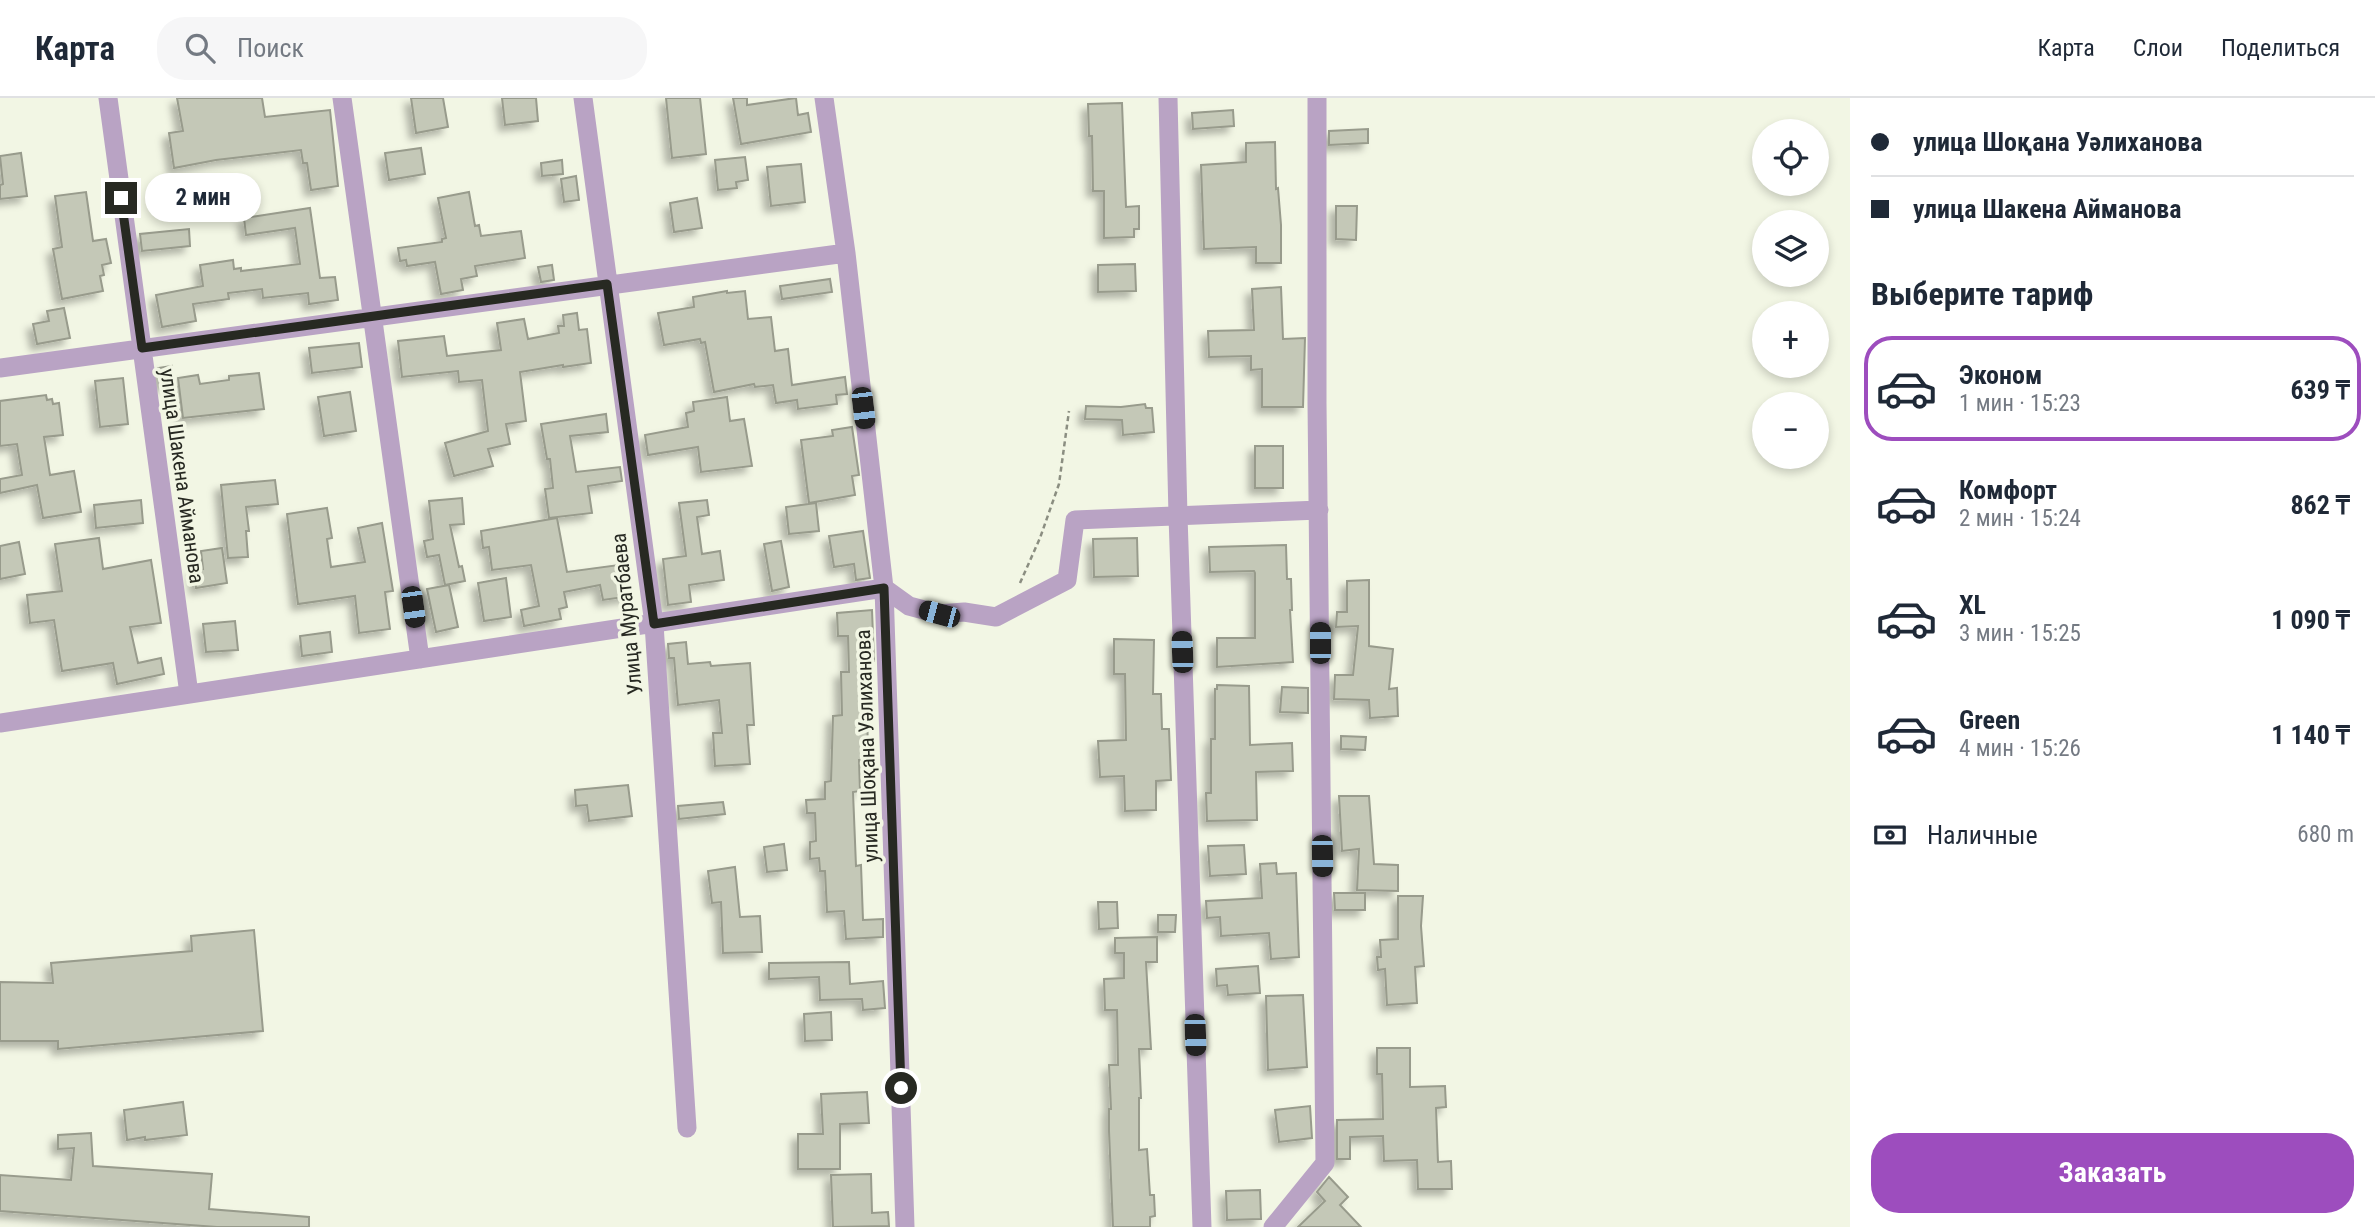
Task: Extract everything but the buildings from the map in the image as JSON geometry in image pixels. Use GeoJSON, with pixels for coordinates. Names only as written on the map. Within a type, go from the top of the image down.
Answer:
{"type":"FeatureCollection","features":[{"type":"Feature","properties":{"kind":"street","name":"улица Шакена Айманова"},"geometry":{"type":"LineString","coordinates":[[108,98],[189,694]]}},
{"type":"Feature","properties":{"kind":"street"},"geometry":{"type":"LineString","coordinates":[[342,98],[420,659]]}},
{"type":"Feature","properties":{"kind":"street","name":"Улица Муратбаева"},"geometry":{"type":"LineString","coordinates":[[583,98],[654,624],[687,1128]]}},
{"type":"Feature","properties":{"kind":"street","name":"улица Шоқана Уәлиханова"},"geometry":{"type":"LineString","coordinates":[[824,98],[846,253],[884,588],[905,1227]]}},
{"type":"Feature","properties":{"kind":"street"},"geometry":{"type":"LineString","coordinates":[[1168,98],[1178,516],[1202,1227]]}},
{"type":"Feature","properties":{"kind":"street"},"geometry":{"type":"LineString","coordinates":[[1273,1227],[1325,1163],[1317,98]]}},
{"type":"Feature","properties":{"kind":"street"},"geometry":{"type":"LineString","coordinates":[[0,368],[846,253]]}},
{"type":"Feature","properties":{"kind":"street"},"geometry":{"type":"LineString","coordinates":[[0,723],[884,588],[909,606],[939,614],[964,612],[996,617],[1067,580],[1075,520],[1319,510]]}},
{"type":"Feature","properties":{"kind":"path"},"geometry":{"type":"LineString","coordinates":[[1018,586],[1025,576],[1059,484],[1069,411]]}},
{"type":"Feature","properties":{"kind":"route"},"geometry":{"type":"LineString","coordinates":[[121,198],[142,348],[607,284],[654,624],[884,588],[901,1088]]}}]}
